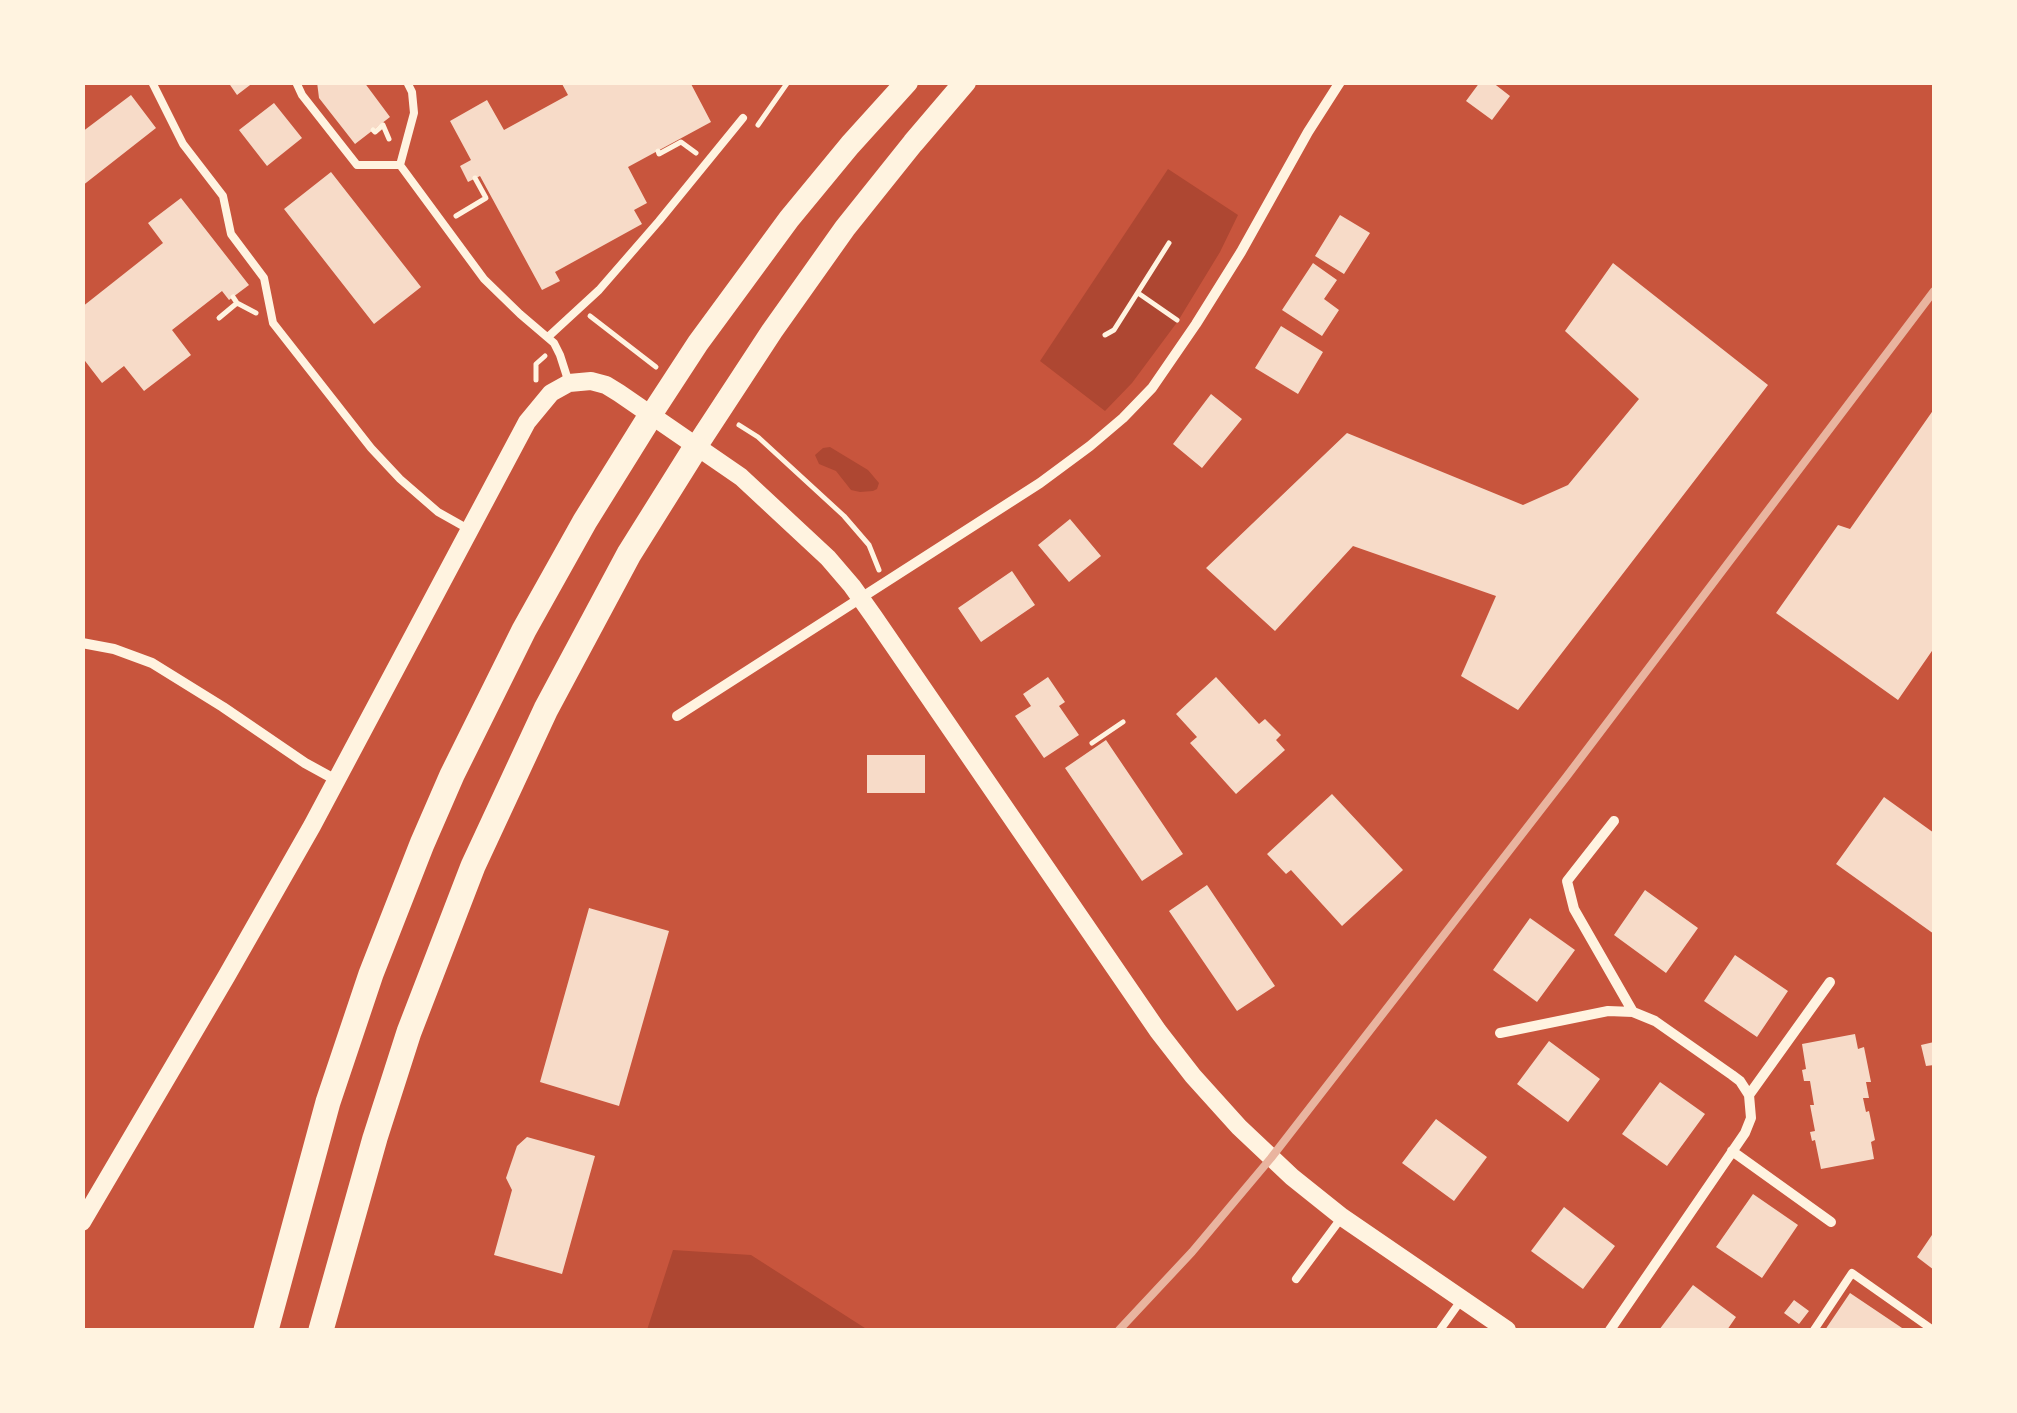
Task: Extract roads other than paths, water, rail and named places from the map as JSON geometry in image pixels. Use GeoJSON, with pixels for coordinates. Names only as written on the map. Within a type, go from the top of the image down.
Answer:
{"type":"FeatureCollection","features":[{"type":"Feature","properties":{"kind":"highway"},"geometry":{"type":"LineString","coordinates":[[269,1320],[328,1102],[371,974],[422,844],[524,630],[585,520],[652,415]]}},
{"type":"Feature","properties":{"kind":"highway"},"geometry":{"type":"LineString","coordinates":[[324,1321],[375,1138],[410,1032],[473,866],[553,695],[630,554],[696,447]]}},
{"type":"Feature","properties":{"kind":"main road"},"geometry":{"type":"LineString","coordinates":[[652,415],[706,332],[789,220],[907,82]]}},
{"type":"Feature","properties":{"kind":"main road"},"geometry":{"type":"LineString","coordinates":[[696,447],[845,228],[966,82]]}},
{"type":"Feature","properties":{"kind":"street"},"geometry":{"type":"LineString","coordinates":[[676,716],[1040,483],[1137,404],[1164,372],[1205,310],[1340,82]]}},
{"type":"Feature","properties":{"kind":"street"},"geometry":{"type":"LineString","coordinates":[[82,1222],[241,952],[527,422],[545,398],[569,383],[584,380],[606,386],[741,477],[828,558],[860,597],[1175,1054],[1292,1178],[1507,1330]]}},
{"type":"Feature","properties":{"kind":"street"},"geometry":{"type":"LineString","coordinates":[[82,644],[152,663],[336,780]]}},
{"type":"Feature","properties":{"kind":"street"},"geometry":{"type":"LineString","coordinates":[[1614,821],[1567,881],[1574,909],[1633,1012]]}},
{"type":"Feature","properties":{"kind":"street"},"geometry":{"type":"LineString","coordinates":[[1749,1094],[1830,982]]}},
{"type":"Feature","properties":{"kind":"street"},"geometry":{"type":"LineString","coordinates":[[1500,1034],[1614,1010],[1633,1012],[1655,1021],[1732,1074],[1749,1094],[1752,1110],[1748,1126],[1610,1330]]}},
{"type":"Feature","properties":{"kind":"street"},"geometry":{"type":"LineString","coordinates":[[1732,1151],[1831,1222]]}},
{"type":"Feature","properties":{"kind":"lane"},"geometry":{"type":"LineString","coordinates":[[152,82],[183,144],[223,196],[231,234],[264,278],[273,323],[371,448],[438,512],[470,530]]}},
{"type":"Feature","properties":{"kind":"lane"},"geometry":{"type":"LineString","coordinates":[[296,82],[357,165],[400,165]]}},
{"type":"Feature","properties":{"kind":"lane"},"geometry":{"type":"LineString","coordinates":[[400,165],[414,112],[407,82]]}},
{"type":"Feature","properties":{"kind":"lane"},"geometry":{"type":"LineString","coordinates":[[548,336],[599,290],[743,118]]}},
{"type":"Feature","properties":{"kind":"lane"},"geometry":{"type":"LineString","coordinates":[[400,165],[484,279],[548,336],[557,348],[569,383]]}},
{"type":"Feature","properties":{"kind":"lane"},"geometry":{"type":"LineString","coordinates":[[1296,1279],[1342,1217]]}},
{"type":"Feature","properties":{"kind":"lane"},"geometry":{"type":"LineString","coordinates":[[1814,1330],[1852,1274],[1933,1330]]}},
{"type":"Feature","properties":{"kind":"lane"},"geometry":{"type":"LineString","coordinates":[[1440,1330],[1462,1299]]}},
{"type":"Feature","properties":{"kind":"railway"},"geometry":{"type":"LineString","coordinates":[[1119,1330],[1192,1252],[1271,1158],[1567,776],[1934,291]]}}]}
